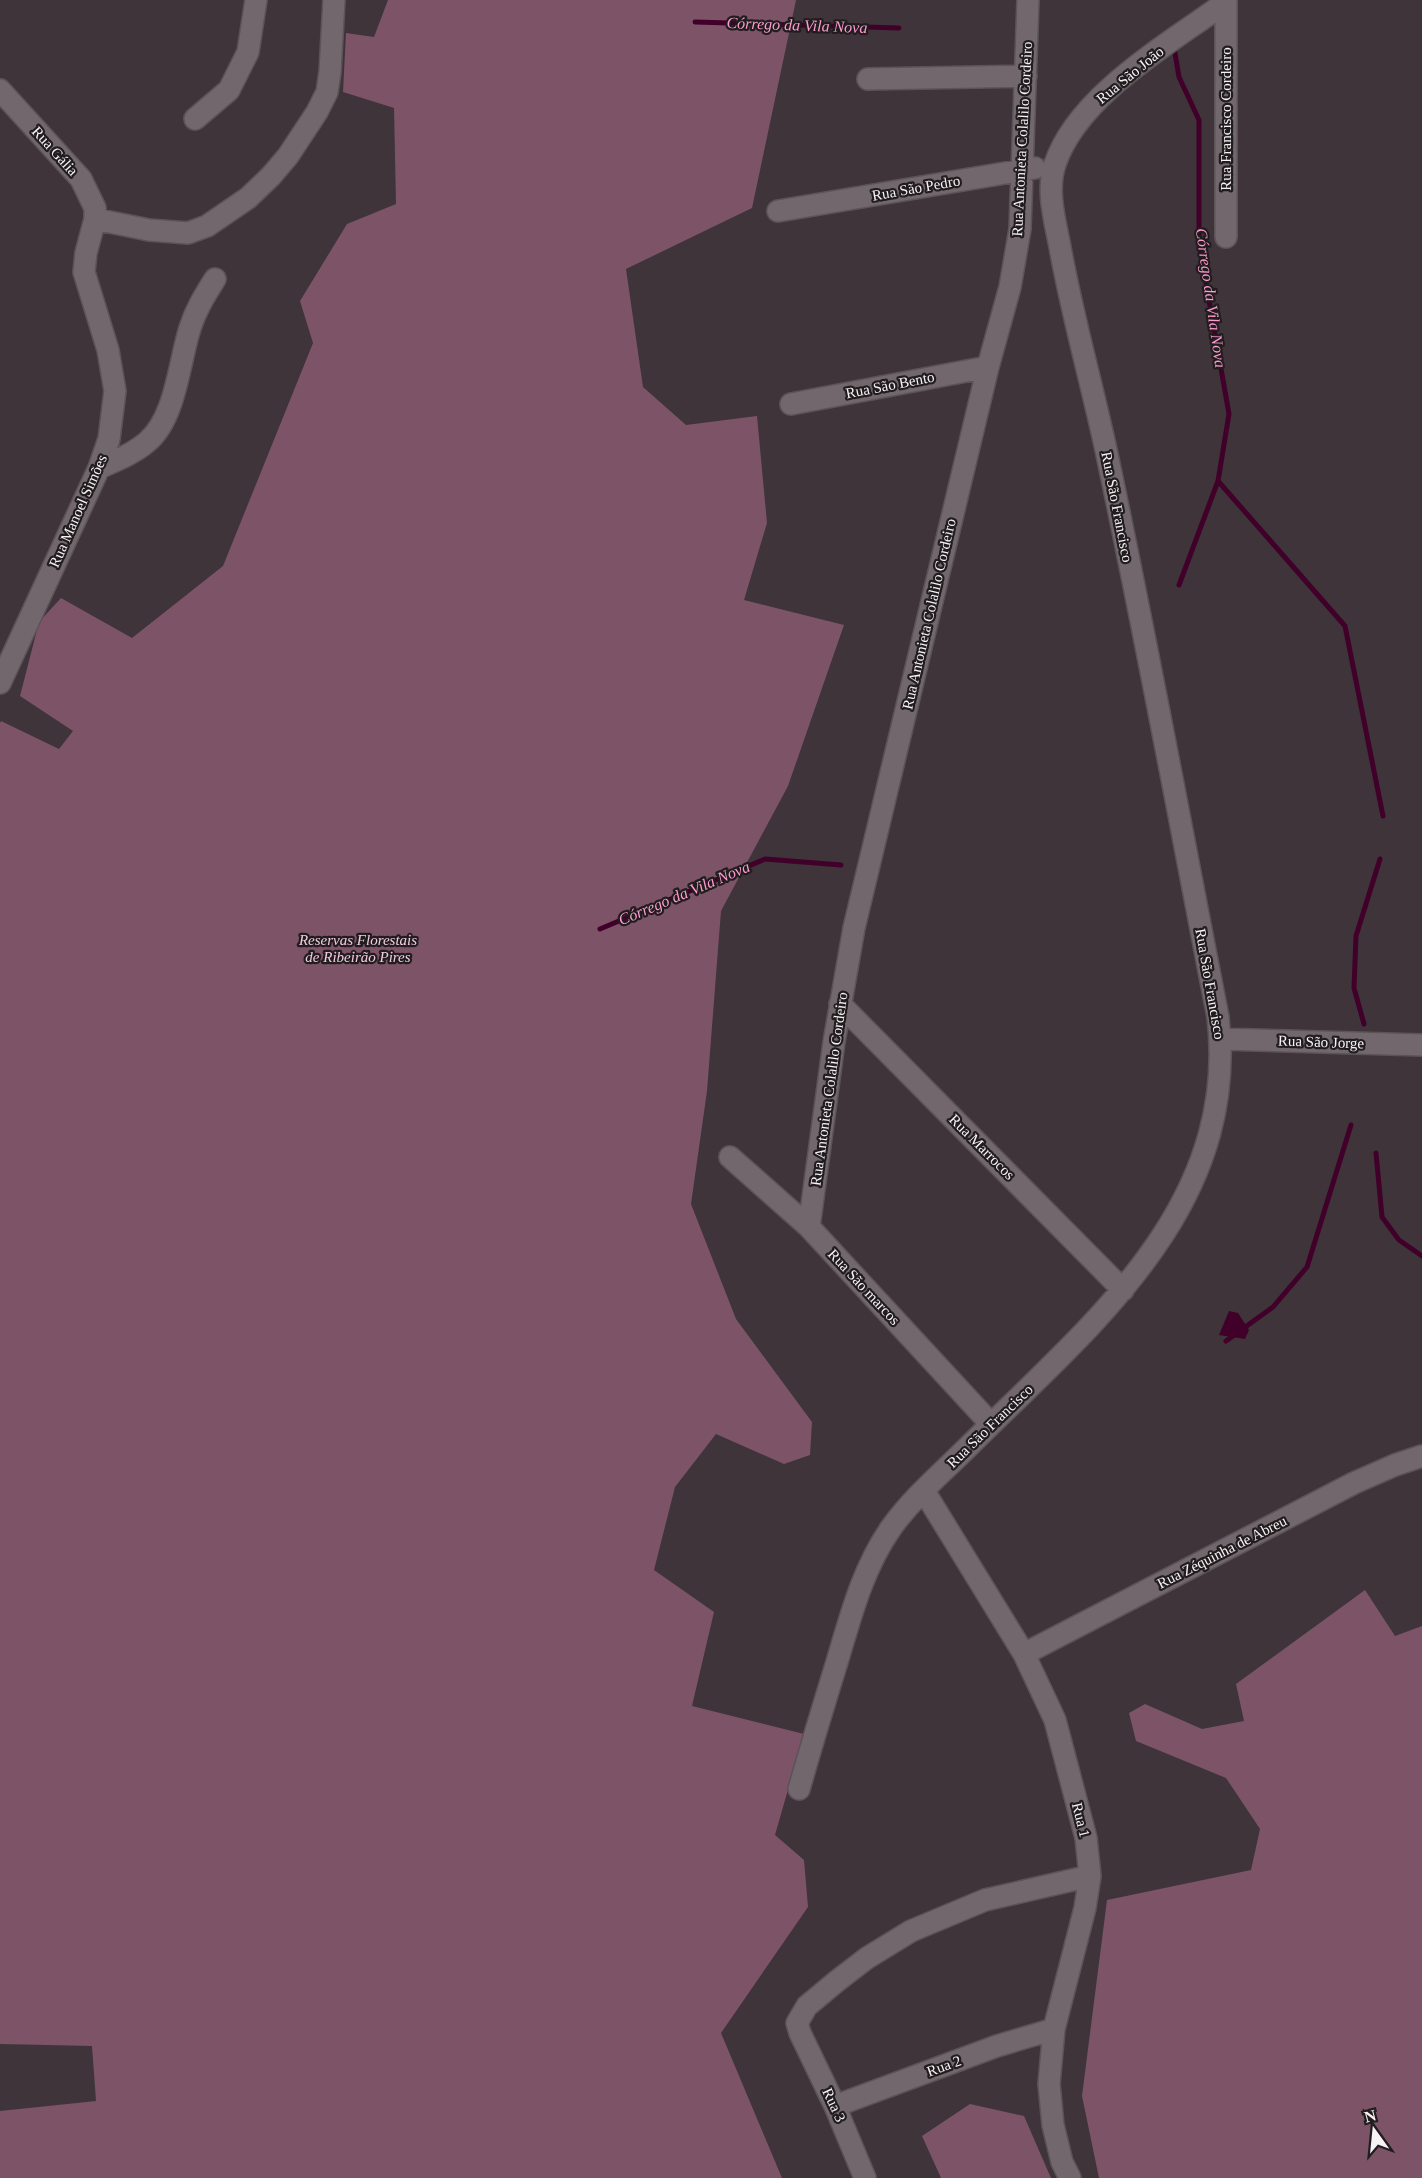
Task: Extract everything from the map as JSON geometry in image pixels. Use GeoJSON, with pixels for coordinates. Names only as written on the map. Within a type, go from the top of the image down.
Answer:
{"type":"FeatureCollection","features":[{"type":"Feature","properties":{"kind":"street"},"geometry":{"type":"LineString","coordinates":[[95,219],[149,230],[188,233],[207,226],[249,198],[288,156],[317,112],[327,92],[334,0]]}},
{"type":"Feature","properties":{"kind":"street","name":"Rua Antonieta Colalilo Cordeiro"},"geometry":{"type":"LineString","coordinates":[[809,1227],[840,1004],[854,928],[988,367],[1010,287],[1020,229],[1028,0]]}},
{"type":"Feature","properties":{"kind":"street","name":"Rua São João"},"geometry":{"type":"LineString","coordinates":[[1054,166],[1071,130],[1082,115],[1119,80],[1226,1]]}},
{"type":"Feature","properties":{"kind":"street","name":"Rua Francisco Cordeiro"},"geometry":{"type":"LineString","coordinates":[[1226,1],[1226,237]]}},
{"type":"Feature","properties":{"kind":"street"},"geometry":{"type":"LineString","coordinates":[[195,119],[229,90],[248,52],[255,2]]}},
{"type":"Feature","properties":{"kind":"street"},"geometry":{"type":"LineString","coordinates":[[868,79],[1026,76]]}},
{"type":"Feature","properties":{"kind":"street","name":"Rua Gália"},"geometry":{"type":"LineString","coordinates":[[0,90],[81,179],[95,208],[95,219]]}},
{"type":"Feature","properties":{"kind":"street","name":"Rua São Pedro"},"geometry":{"type":"LineString","coordinates":[[778,211],[1023,169],[1054,166]]}},
{"type":"Feature","properties":{"kind":"street","name":"Rua São Francisco"},"geometry":{"type":"LineString","coordinates":[[799,1789],[865,1572],[892,1526],[991,1424],[1057,1362],[1123,1290],[1180,1208],[1205,1154],[1221,1079],[1221,1039],[1218,1017],[1109,462],[1065,274],[1052,204],[1054,166]]}},
{"type":"Feature","properties":{"kind":"street","name":"Rua Manoel Simões"},"geometry":{"type":"LineString","coordinates":[[0,683],[99,468],[109,439],[115,391],[108,350],[84,272],[86,253],[95,219]]}},
{"type":"Feature","properties":{"kind":"street"},"geometry":{"type":"LineString","coordinates":[[99,468],[148,442],[161,426],[174,392],[193,320],[199,304],[215,279]]}},
{"type":"Feature","properties":{"kind":"street","name":"Rua São Bento"},"geometry":{"type":"LineString","coordinates":[[791,404],[988,367]]}},
{"type":"Feature","properties":{"kind":"street","name":"Rua Marrocos"},"geometry":{"type":"LineString","coordinates":[[840,1004],[1123,1290]]}},
{"type":"Feature","properties":{"kind":"street","name":"Rua São Jorge"},"geometry":{"type":"LineString","coordinates":[[1221,1039],[1422,1045]]}},
{"type":"Feature","properties":{"kind":"street","name":"Rua São marcos"},"geometry":{"type":"LineString","coordinates":[[730,1158],[809,1227],[991,1424]]}},
{"type":"Feature","properties":{"kind":"street","name":"Rua Zéquinha de Abreu"},"geometry":{"type":"LineString","coordinates":[[1024,1654],[1353,1483],[1422,1456]]}},
{"type":"Feature","properties":{"kind":"street","name":"Rua 1"},"geometry":{"type":"LineString","coordinates":[[924,1491],[1024,1654],[1055,1720],[1086,1838],[1090,1876],[1085,1908],[1054,2029],[1049,2084],[1053,2125],[1062,2162],[1070,2178]]}},
{"type":"Feature","properties":{"kind":"street","name":"Rua 3"},"geometry":{"type":"LineString","coordinates":[[865,2178],[835,2106],[800,2033],[797,2024],[807,2006],[867,1958],[911,1931],[985,1900],[1090,1876]]}},
{"type":"Feature","properties":{"kind":"street","name":"Rua 2"},"geometry":{"type":"LineString","coordinates":[[835,2106],[997,2046],[1054,2029]]}},
{"type":"Feature","properties":{"kind":"green space","name":"Reservas Florestais de Ribeirão Pires"},"geometry":{"type":"Polygon","coordinates":[[[388,0],[796,0],[752,208],[626,269],[643,387],[686,425],[757,416],[767,523],[744,600],[844,625],[788,786],[721,911],[707,1091],[691,1204],[736,1319],[812,1422],[810,1455],[784,1464],[716,1434],[675,1487],[654,1570],[714,1612],[692,1706],[804,1734],[775,1835],[804,1860],[808,1907],[721,2033],[782,2178],[0,2178],[0,2111],[96,2101],[92,2046],[0,2044],[0,723],[1,721],[59,749],[73,731],[20,696],[39,622],[61,598],[132,638],[223,566],[313,343],[300,301],[347,224],[396,204],[394,108],[343,92],[346,33],[374,37],[388,0]]]}},
{"type":"Feature","properties":{"kind":"green space"},"geometry":{"type":"Polygon","coordinates":[[[1365,1590],[1395,1636],[1422,1626],[1422,2178],[1099,2178],[1082,2096],[1107,1900],[1251,1870],[1260,1829],[1226,1778],[1136,1741],[1129,1713],[1145,1704],[1202,1729],[1244,1721],[1236,1684],[1365,1590]]]}},
{"type":"Feature","properties":{"kind":"green space"},"geometry":{"type":"Polygon","coordinates":[[[970,2104],[1024,2116],[1051,2178],[941,2178],[922,2136],[970,2104]]]}},
{"type":"Feature","properties":{"kind":"shaded area"},"geometry":{"type":"Polygon","coordinates":[[[1229,1311],[1238,1313],[1249,1330],[1245,1339],[1219,1335],[1229,1311]]]}},
{"type":"Feature","properties":{"kind":"waterway","name":"Córrego da Vila Nova"},"geometry":{"type":"LineString","coordinates":[[695,22],[899,28]]}},
{"type":"Feature","properties":{"kind":"waterway","name":"Córrego da Vila Nova"},"geometry":{"type":"LineString","coordinates":[[1174,47],[1179,77],[1199,120],[1199,243],[1229,414],[1218,481],[1345,626],[1383,816]]}},
{"type":"Feature","properties":{"kind":"waterway","name":"Córrego da Vila Nova"},"geometry":{"type":"LineString","coordinates":[[1179,585],[1218,481]]}},
{"type":"Feature","properties":{"kind":"waterway","name":"Córrego da Vila Nova"},"geometry":{"type":"LineString","coordinates":[[600,929],[765,859],[841,865]]}},
{"type":"Feature","properties":{"kind":"waterway","name":"Córrego da Vila Nova"},"geometry":{"type":"LineString","coordinates":[[1364,1024],[1354,988],[1356,936],[1380,859]]}},
{"type":"Feature","properties":{"kind":"waterway","name":"Córrego da Vila Nova"},"geometry":{"type":"LineString","coordinates":[[1226,1341],[1273,1307],[1307,1267],[1351,1125]]}},
{"type":"Feature","properties":{"kind":"waterway","name":"Córrego da Vila Nova"},"geometry":{"type":"LineString","coordinates":[[1376,1153],[1382,1217],[1399,1240],[1422,1256]]}}]}
